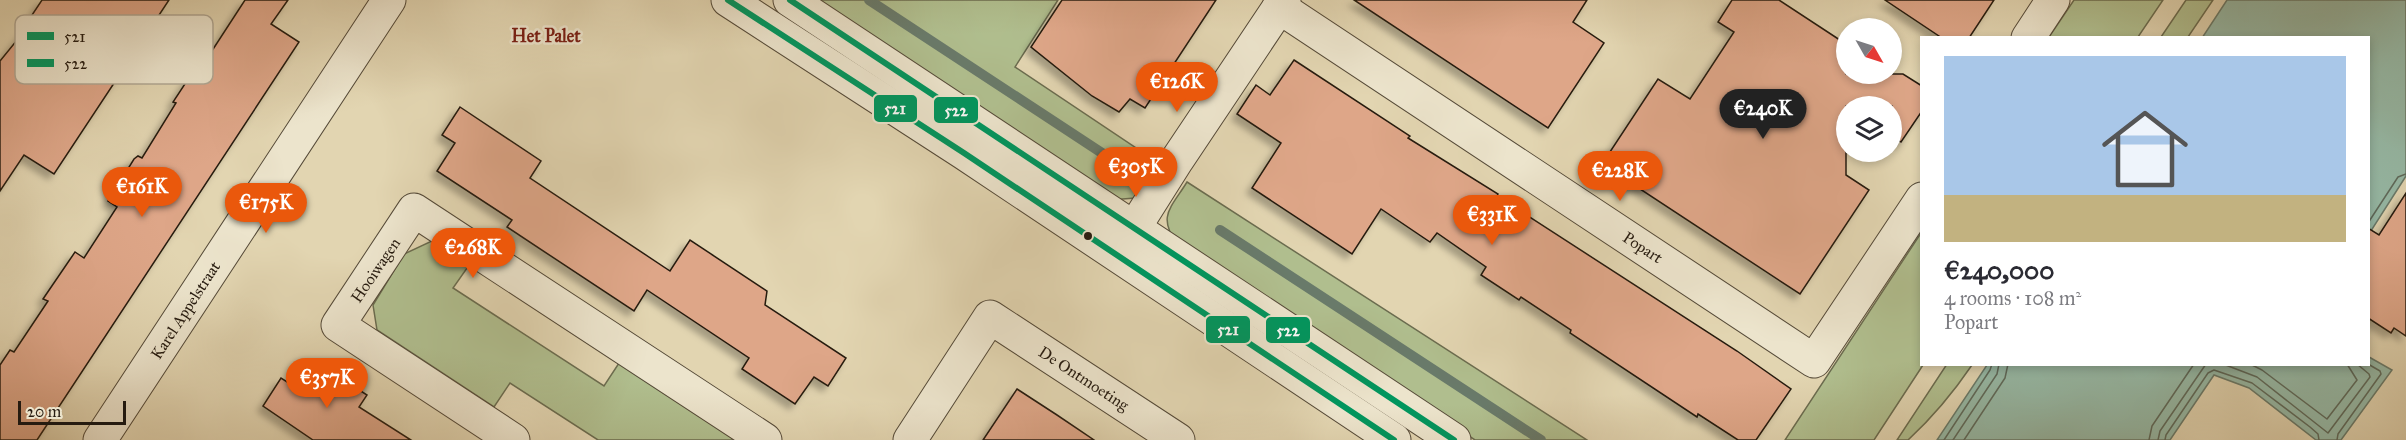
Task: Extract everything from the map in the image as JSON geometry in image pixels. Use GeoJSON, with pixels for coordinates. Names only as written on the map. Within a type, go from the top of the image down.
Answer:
{"type":"FeatureCollection","features":[{"type":"Feature","properties":{"kind":"street","name":"Karel Appelstraat"},"geometry":{"type":"LineString","coordinates":[[100,440],[389,0]]}},
{"type":"Feature","properties":{"kind":"street"},"geometry":{"type":"LineString","coordinates":[[728,0],[964,153],[1389,439],[1406,408]]}},
{"type":"Feature","properties":{"kind":"street"},"geometry":{"type":"LineString","coordinates":[[790,0],[1454,440]]}},
{"type":"Feature","properties":{"kind":"street"},"geometry":{"type":"LineString","coordinates":[[2029,36],[2053,0]]}},
{"type":"Feature","properties":{"kind":"street"},"geometry":{"type":"LineString","coordinates":[[1116,256],[1281,4]]}},
{"type":"Feature","properties":{"kind":"street","name":"Popart"},"geometry":{"type":"LineString","coordinates":[[1281,4],[1814,361],[1920,202]]}},
{"type":"Feature","properties":{"kind":"street","name":"Hooiwagen"},"geometry":{"type":"LineString","coordinates":[[513,440],[338,325],[414,210],[765,440]]}},
{"type":"Feature","properties":{"kind":"street","name":"De Ontmoeting"},"geometry":{"type":"LineString","coordinates":[[910,440],[990,317],[1178,440]]}},
{"type":"Feature","properties":{"kind":"shaded area"},"geometry":{"type":"Polygon","coordinates":[[[807,0],[1058,0],[1015,67],[1160,164],[1135,198],[1110,200],[807,0]]]}},
{"type":"Feature","properties":{"kind":"shaded area"},"geometry":{"type":"Polygon","coordinates":[[[2074,0],[2163,0],[2139,36],[2050,36],[2074,0]]]}},
{"type":"Feature","properties":{"kind":"shaded area"},"geometry":{"type":"Polygon","coordinates":[[[2186,0],[2213,0],[2189,36],[2162,36],[2186,0]]]}},
{"type":"Feature","properties":{"kind":"shaded area"},"geometry":{"type":"Polygon","coordinates":[[[1187,182],[1587,440],[1475,440],[1177,244],[1168,226],[1168,212],[1187,182]]]}},
{"type":"Feature","properties":{"kind":"shaded area"},"geometry":{"type":"Polygon","coordinates":[[[1920,235],[1920,366],[1922,366],[1874,440],[1785,440],[1920,235]]]}},
{"type":"Feature","properties":{"kind":"shaded area"},"geometry":{"type":"Polygon","coordinates":[[[436,239],[472,261],[453,288],[604,386],[621,360],[728,430],[733,440],[598,440],[510,383],[494,407],[377,330],[373,305],[404,254],[436,239]]]}},
{"type":"Feature","properties":{"kind":"shaded area"},"geometry":{"type":"Polygon","coordinates":[[[1946,366],[1971,366],[1942,404],[1908,440],[1897,440],[1946,366]]]}},
{"type":"Feature","properties":{"kind":"water"},"geometry":{"type":"Polygon","coordinates":[[[2227,0],[2406,0],[2406,176],[2370,232],[2370,36],[2203,36],[2227,0]]]}},
{"type":"Feature","properties":{"kind":"water"},"geometry":{"type":"Polygon","coordinates":[[[2370,358],[2392,370],[2341,440],[2316,440],[2249,388],[2214,375],[2170,440],[1937,440],[1986,366],[2370,366],[2370,358]]]}},
{"type":"Feature","properties":{"kind":"building"},"geometry":{"type":"Polygon","coordinates":[[[42,0],[169,0],[159,15],[32,15],[42,0]]]}},
{"type":"Feature","properties":{"kind":"building"},"geometry":{"type":"Polygon","coordinates":[[[245,0],[288,0],[271,24],[299,42],[37,440],[0,440],[0,365],[10,350],[14,352],[48,301],[43,299],[75,252],[84,258],[117,207],[108,201],[134,159],[138,156],[142,158],[176,103],[173,102],[185,84],[213,84],[213,49],[245,0]]]}},
{"type":"Feature","properties":{"kind":"building"},"geometry":{"type":"Polygon","coordinates":[[[1062,0],[1216,0],[1145,108],[1130,99],[1119,112],[1092,96],[1031,47],[1062,0]]]}},
{"type":"Feature","properties":{"kind":"building"},"geometry":{"type":"Polygon","coordinates":[[[1354,0],[1587,0],[1573,22],[1604,43],[1548,128],[1354,0]]]}},
{"type":"Feature","properties":{"kind":"building"},"geometry":{"type":"Polygon","coordinates":[[[1732,0],[1779,0],[1836,37],[1836,84],[1902,84],[1903,74],[1920,85],[1920,114],[1902,141],[1902,96],[1836,96],[1836,162],[1846,162],[1846,175],[1869,190],[1800,294],[1602,164],[1658,79],[1690,99],[1734,32],[1718,22],[1732,0]]]}},
{"type":"Feature","properties":{"kind":"building"},"geometry":{"type":"Polygon","coordinates":[[[1885,0],[1994,0],[1970,36],[1939,36],[1885,0]]]}},
{"type":"Feature","properties":{"kind":"building"},"geometry":{"type":"Polygon","coordinates":[[[15,43],[15,84],[113,84],[54,174],[24,155],[0,191],[0,61],[15,43]]]}},
{"type":"Feature","properties":{"kind":"building"},"geometry":{"type":"Polygon","coordinates":[[[1294,60],[1410,136],[1408,138],[1498,194],[1497,196],[1737,351],[1791,389],[1756,440],[1738,440],[1698,414],[1697,417],[1570,333],[1571,330],[1521,297],[1519,300],[1481,275],[1486,267],[1437,233],[1430,242],[1381,209],[1352,254],[1252,188],[1281,143],[1237,114],[1256,85],[1270,95],[1294,60]]]}},
{"type":"Feature","properties":{"kind":"building"},"geometry":{"type":"Polygon","coordinates":[[[460,107],[541,161],[530,178],[670,271],[690,240],[767,291],[765,305],[846,358],[828,386],[814,377],[795,404],[742,369],[749,358],[647,290],[634,311],[507,227],[512,220],[437,171],[455,143],[442,135],[460,107]]]}},
{"type":"Feature","properties":{"kind":"building"},"geometry":{"type":"Polygon","coordinates":[[[2406,193],[2406,336],[2394,328],[2391,333],[2370,319],[2370,229],[2379,235],[2406,193]]]}},
{"type":"Feature","properties":{"kind":"building"},"geometry":{"type":"Polygon","coordinates":[[[313,360],[367,395],[359,407],[411,440],[313,440],[263,406],[281,378],[295,387],[313,360]]]}},
{"type":"Feature","properties":{"kind":"building"},"geometry":{"type":"Polygon","coordinates":[[[1017,389],[1057,415],[1094,440],[983,440],[1017,389]]]}},
{"type":"Feature","properties":{"kind":"waterway"},"geometry":{"type":"LineString","coordinates":[[869,0],[1105,155]]}},
{"type":"Feature","properties":{"kind":"waterway"},"geometry":{"type":"LineString","coordinates":[[1220,230],[1541,440]]}},
{"type":"Feature","properties":{"kind":"transit line","name":"521"},"geometry":{"type":"LineString","coordinates":[[728,0],[964,153],[1394,440]]}},
{"type":"Feature","properties":{"kind":"transit line","name":"522"},"geometry":{"type":"LineString","coordinates":[[790,0],[1454,440]]}},
{"type":"Feature","properties":{"kind":"district","name":"Het Palet"},"geometry":{"type":"Point","coordinates":[546,36]}}]}
